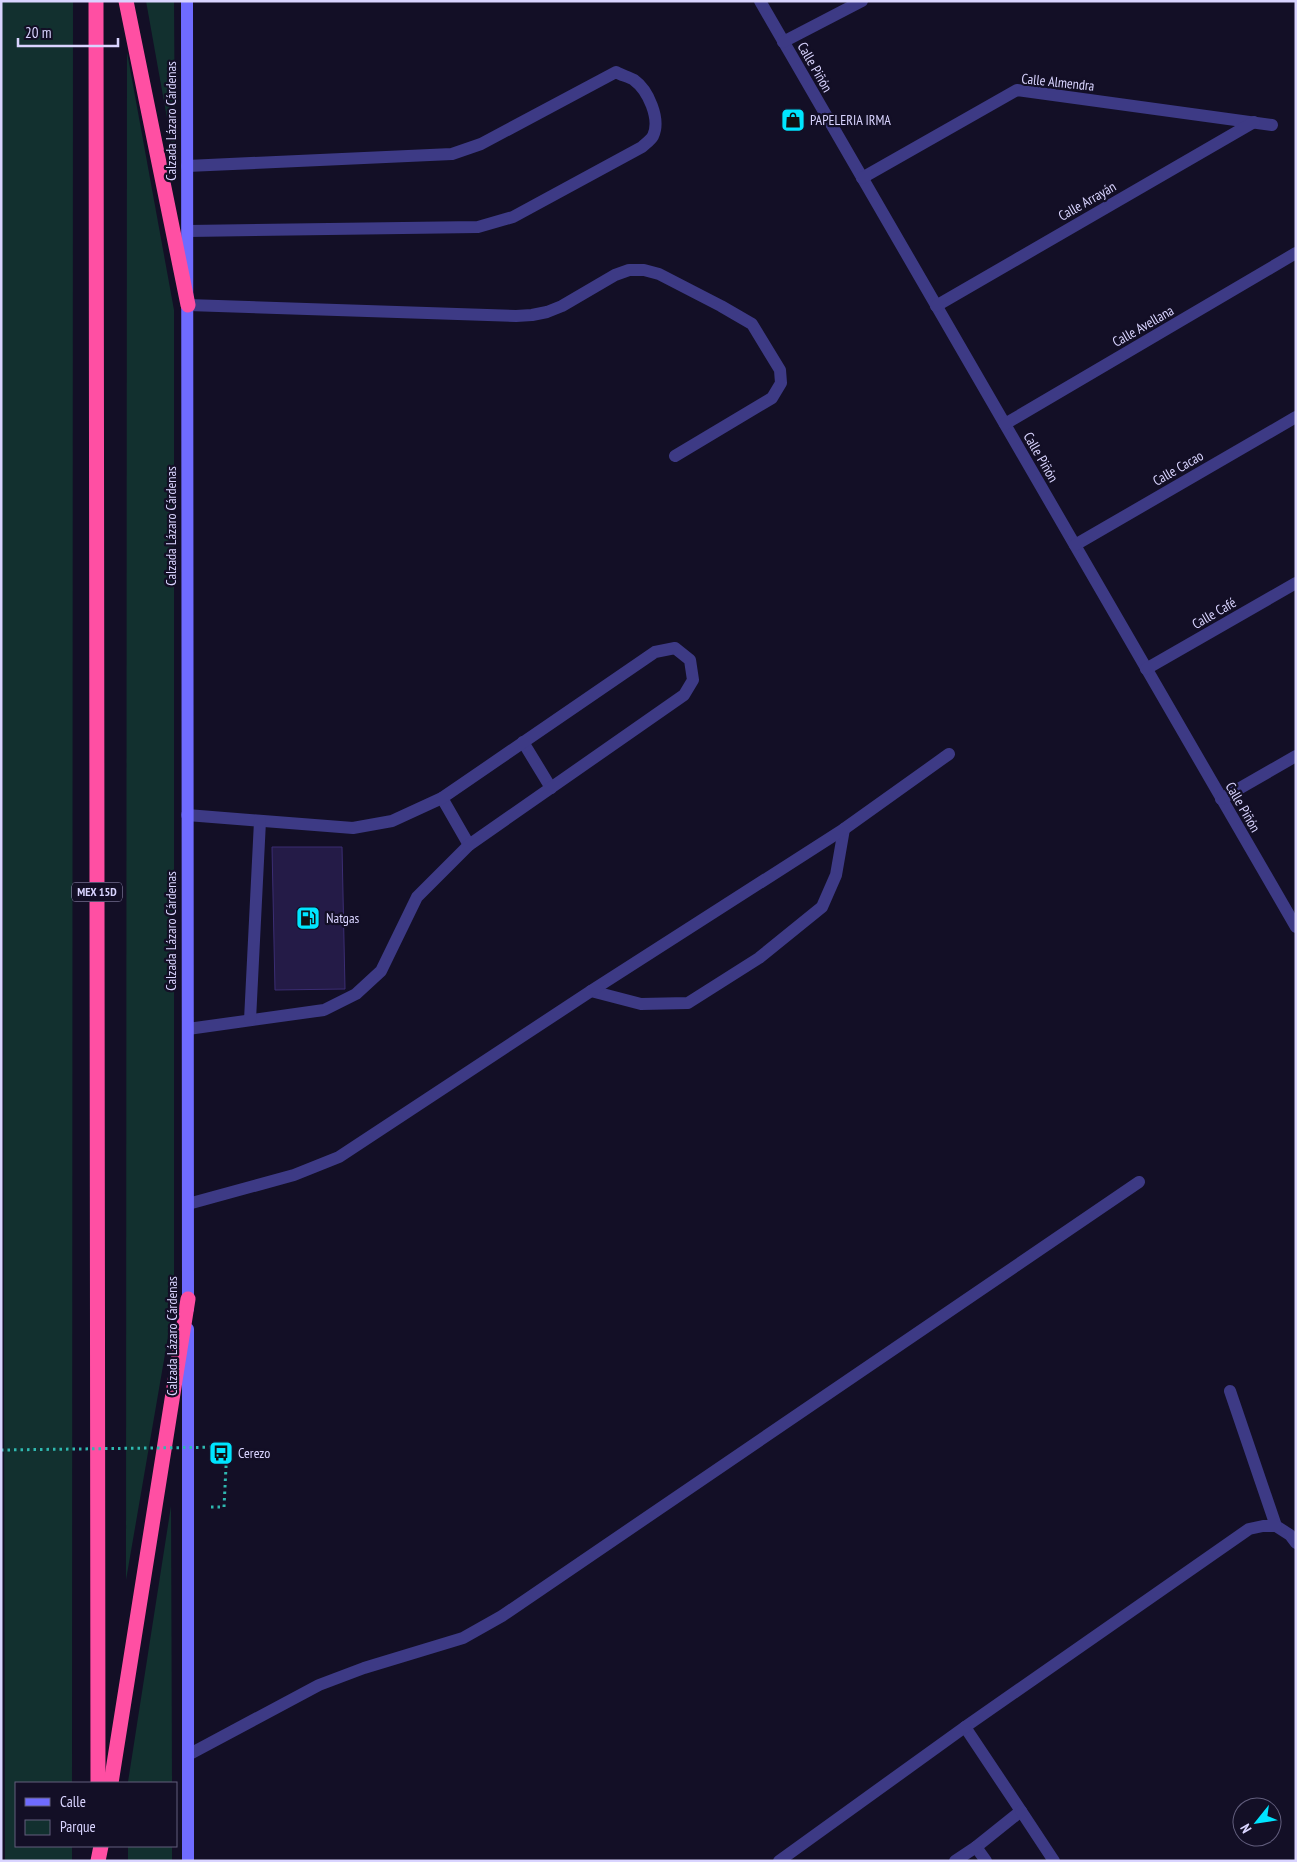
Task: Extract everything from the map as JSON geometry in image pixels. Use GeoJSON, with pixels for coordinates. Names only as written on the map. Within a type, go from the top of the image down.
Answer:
{"type":"FeatureCollection","features":[{"type":"Feature","properties":{"kind":"highway","name":"MEX 15D"},"geometry":{"type":"LineString","coordinates":[[96,1],[98,1782]]}},
{"type":"Feature","properties":{"kind":"highway"},"geometry":{"type":"LineString","coordinates":[[126,1],[188,305]]}},
{"type":"Feature","properties":{"kind":"highway"},"geometry":{"type":"LineString","coordinates":[[111,1782],[188,1299]]}},
{"type":"Feature","properties":{"kind":"highway"},"geometry":{"type":"LineString","coordinates":[[98,1861],[99,1847]]}},
{"type":"Feature","properties":{"kind":"main road","name":"Calzada Lázaro Cárdenas"},"geometry":{"type":"LineString","coordinates":[[187,1],[188,1861]]}},
{"type":"Feature","properties":{"kind":"street","name":"Calle Piñón"},"geometry":{"type":"LineString","coordinates":[[760,1],[1296,927]]}},
{"type":"Feature","properties":{"kind":"street"},"geometry":{"type":"LineString","coordinates":[[784,42],[862,1]]}},
{"type":"Feature","properties":{"kind":"street"},"geometry":{"type":"LineString","coordinates":[[188,166],[452,154],[482,144],[616,72],[634,80],[654,109],[653,136],[642,147],[513,217],[478,227],[188,231]]}},
{"type":"Feature","properties":{"kind":"street","name":"Calle Almendra"},"geometry":{"type":"LineString","coordinates":[[862,178],[1018,90],[1272,125]]}},
{"type":"Feature","properties":{"kind":"street","name":"Calle Arrayán"},"geometry":{"type":"LineString","coordinates":[[936,306],[1254,122]]}},
{"type":"Feature","properties":{"kind":"street","name":"Calle Avellana"},"geometry":{"type":"LineString","coordinates":[[1005,424],[1296,253]]}},
{"type":"Feature","properties":{"kind":"street"},"geometry":{"type":"LineString","coordinates":[[188,305],[506,316],[532,315],[562,306],[615,275],[629,270],[644,270],[659,274],[752,324],[780,370],[781,383],[772,398],[675,456]]}},
{"type":"Feature","properties":{"kind":"street","name":"Calle Cacao"},"geometry":{"type":"LineString","coordinates":[[1075,545],[1296,417]]}},
{"type":"Feature","properties":{"kind":"street","name":"Calle Café"},"geometry":{"type":"LineString","coordinates":[[1146,669],[1296,583]]}},
{"type":"Feature","properties":{"kind":"street"},"geometry":{"type":"LineString","coordinates":[[188,815],[353,828],[392,821],[442,798],[655,652],[675,648],[690,660],[693,680],[684,695],[469,845],[417,897],[381,971],[356,994],[324,1010],[188,1029]]}},
{"type":"Feature","properties":{"kind":"street"},"geometry":{"type":"LineString","coordinates":[[524,742],[551,788]]}},
{"type":"Feature","properties":{"kind":"street"},"geometry":{"type":"LineString","coordinates":[[188,1204],[294,1175],[339,1157],[591,991],[844,829],[949,754]]}},
{"type":"Feature","properties":{"kind":"street"},"geometry":{"type":"LineString","coordinates":[[1221,799],[1296,756]]}},
{"type":"Feature","properties":{"kind":"street"},"geometry":{"type":"LineString","coordinates":[[442,798],[469,845]]}},
{"type":"Feature","properties":{"kind":"street"},"geometry":{"type":"LineString","coordinates":[[250,1020],[260,820]]}},
{"type":"Feature","properties":{"kind":"street"},"geometry":{"type":"LineString","coordinates":[[591,991],[641,1004],[688,1003],[759,958],[822,907],[836,875],[844,829]]}},
{"type":"Feature","properties":{"kind":"street"},"geometry":{"type":"LineString","coordinates":[[188,1755],[319,1685],[364,1668],[463,1638],[502,1616],[1139,1182]]}},
{"type":"Feature","properties":{"kind":"street"},"geometry":{"type":"LineString","coordinates":[[1230,1391],[1276,1526]]}},
{"type":"Feature","properties":{"kind":"street"},"geometry":{"type":"LineString","coordinates":[[779,1861],[965,1727],[1249,1529],[1276,1526],[1290,1535],[1296,1543]]}},
{"type":"Feature","properties":{"kind":"street"},"geometry":{"type":"LineString","coordinates":[[965,1727],[1054,1861]]}},
{"type":"Feature","properties":{"kind":"street"},"geometry":{"type":"LineString","coordinates":[[955,1861],[976,1847],[1021,1811]]}},
{"type":"Feature","properties":{"kind":"street"},"geometry":{"type":"LineString","coordinates":[[976,1847],[986,1861]]}},
{"type":"Feature","properties":{"kind":"path"},"geometry":{"type":"LineString","coordinates":[[1,1450],[226,1447],[224,1507]]}},
{"type":"Feature","properties":{"kind":"green space"},"geometry":{"type":"Polygon","coordinates":[[[1,1],[73,1],[72,1782],[15,1782],[15,1847],[72,1847],[72,1861],[5,1861],[1,1]]]}},
{"type":"Feature","properties":{"kind":"green space"},"geometry":{"type":"Polygon","coordinates":[[[146,1],[174,1],[175,163],[146,1]]]}},
{"type":"Feature","properties":{"kind":"green space"},"geometry":{"type":"Polygon","coordinates":[[[127,52],[174,310],[174,1302],[126,1580],[127,52]]]}},
{"type":"Feature","properties":{"kind":"green space"},"geometry":{"type":"Polygon","coordinates":[[[171,1506],[172,1782],[128,1782],[171,1506]]]}},
{"type":"Feature","properties":{"kind":"green space"},"geometry":{"type":"Polygon","coordinates":[[[128,1847],[172,1847],[172,1861],[128,1861],[128,1847]]]}},
{"type":"Feature","properties":{"kind":"building","name":"Natgas"},"geometry":{"type":"Polygon","coordinates":[[[272,847],[342,847],[345,989],[275,990],[272,847]]]}},
{"type":"Feature","properties":{"kind":"place","name":"PAPELERIA IRMA"},"geometry":{"type":"Point","coordinates":[793,120]}},
{"type":"Feature","properties":{"kind":"place","name":"Natgas"},"geometry":{"type":"Point","coordinates":[308,918]}},
{"type":"Feature","properties":{"kind":"place","name":"Cerezo"},"geometry":{"type":"Point","coordinates":[221,1453]}}]}
